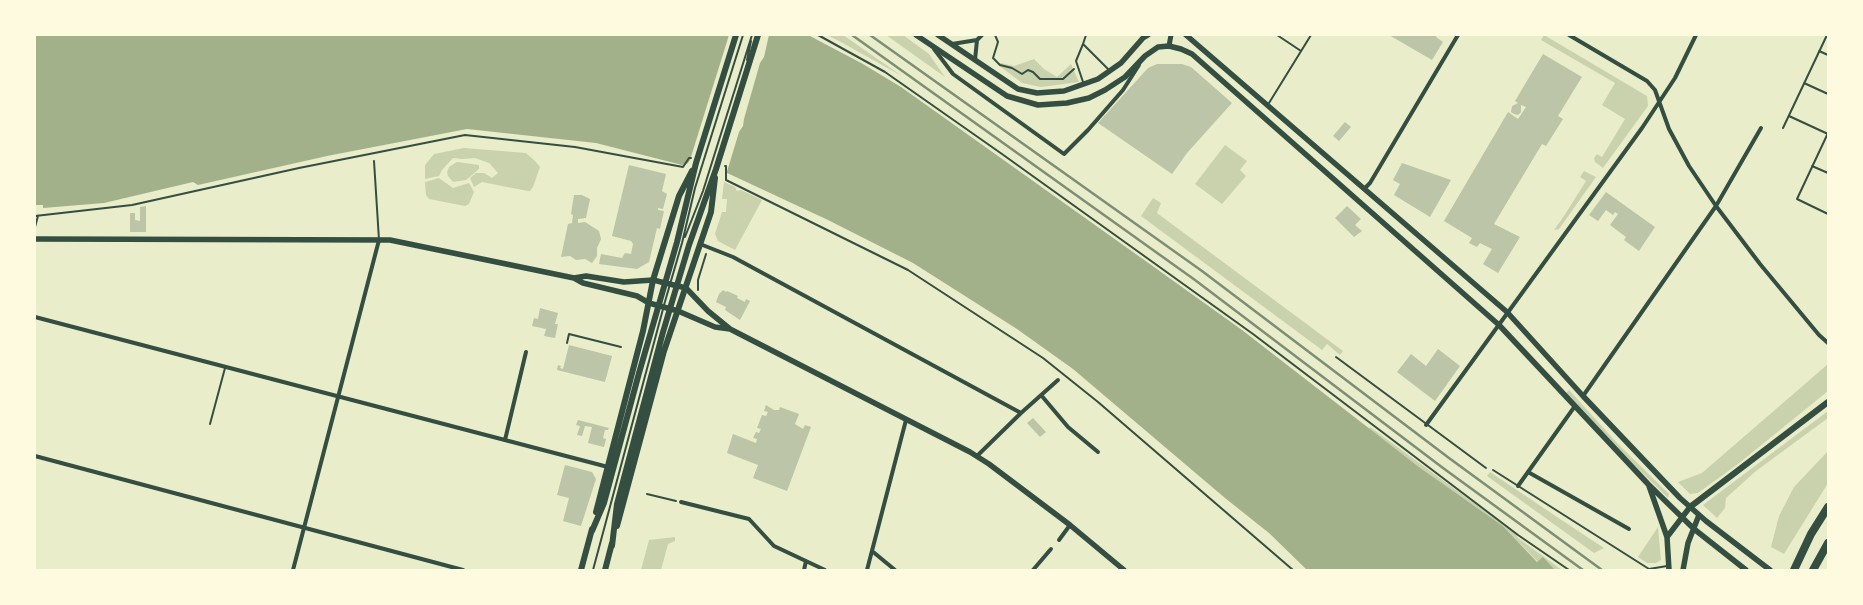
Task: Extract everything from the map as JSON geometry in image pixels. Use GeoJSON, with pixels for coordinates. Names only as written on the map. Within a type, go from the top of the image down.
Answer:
{"type":"FeatureCollection","features":[{"type":"Feature","properties":{"kind":"highway"},"geometry":{"type":"LineString","coordinates":[[1794,570],[1811,534],[1828,507]]}},
{"type":"Feature","properties":{"kind":"highway"},"geometry":{"type":"LineString","coordinates":[[1813,570],[1828,543]]}},
{"type":"Feature","properties":{"kind":"main road"},"geometry":{"type":"LineString","coordinates":[[592,531],[604,503],[638,373],[681,228],[696,163],[736,35]]}},
{"type":"Feature","properties":{"kind":"main road"},"geometry":{"type":"LineString","coordinates":[[612,546],[614,503],[678,280],[758,35]]}},
{"type":"Feature","properties":{"kind":"main road"},"geometry":{"type":"LineString","coordinates":[[916,35],[1006,96],[1038,105],[1067,103],[1089,98],[1125,77],[1145,56],[1158,47],[1169,46],[1192,54],[1499,325],[1648,484],[1694,529],[1746,570]]}},
{"type":"Feature","properties":{"kind":"main road"},"geometry":{"type":"LineString","coordinates":[[938,35],[1018,89],[1037,93],[1064,91],[1098,79],[1121,63],[1143,38],[1148,35]]}},
{"type":"Feature","properties":{"kind":"main road"},"geometry":{"type":"LineString","coordinates":[[1186,35],[1507,312],[1582,396],[1690,507],[1770,570]]}},
{"type":"Feature","properties":{"kind":"main road"},"geometry":{"type":"LineString","coordinates":[[581,570],[653,280],[679,196],[696,163]]}},
{"type":"Feature","properties":{"kind":"main road"},"geometry":{"type":"LineString","coordinates":[[605,570],[658,372],[712,207],[713,168]]}},
{"type":"Feature","properties":{"kind":"main road"},"geometry":{"type":"LineString","coordinates":[[35,239],[379,240],[574,278],[583,283],[637,296],[648,303],[678,311],[715,327],[730,329]]}},
{"type":"Feature","properties":{"kind":"main road"},"geometry":{"type":"LineString","coordinates":[[574,278],[586,276],[624,282],[653,280],[686,288],[708,312],[730,329],[977,456],[1015,482],[1124,570]]}},
{"type":"Feature","properties":{"kind":"main road"},"geometry":{"type":"LineString","coordinates":[[1667,536],[1690,507],[1828,402]]}},
{"type":"Feature","properties":{"kind":"main road"},"geometry":{"type":"LineString","coordinates":[[1648,484],[1667,536],[1669,568]]}},
{"type":"Feature","properties":{"kind":"main road"},"geometry":{"type":"LineString","coordinates":[[1682,570],[1688,543],[1698,514]]}},
{"type":"Feature","properties":{"kind":"street"},"geometry":{"type":"LineString","coordinates":[[952,44],[976,40],[982,35]]}},
{"type":"Feature","properties":{"kind":"street"},"geometry":{"type":"LineString","coordinates":[[1169,46],[1172,35]]}},
{"type":"Feature","properties":{"kind":"street"},"geometry":{"type":"LineString","coordinates":[[1364,190],[1370,183],[1458,35]]}},
{"type":"Feature","properties":{"kind":"street"},"geometry":{"type":"LineString","coordinates":[[1569,35],[1647,81],[1655,90],[1669,129],[1689,166],[1716,206],[1760,264],[1819,335],[1828,343]]}},
{"type":"Feature","properties":{"kind":"street"},"geometry":{"type":"LineString","coordinates":[[1426,425],[1659,102],[1675,78],[1696,35]]}},
{"type":"Feature","properties":{"kind":"street"},"geometry":{"type":"LineString","coordinates":[[974,60],[976,40]]}},
{"type":"Feature","properties":{"kind":"street"},"geometry":{"type":"LineString","coordinates":[[932,47],[953,74],[1064,154],[1123,90],[1145,56]]}},
{"type":"Feature","properties":{"kind":"street"},"geometry":{"type":"LineString","coordinates":[[1582,396],[1716,206],[1761,128]]}},
{"type":"Feature","properties":{"kind":"street"},"geometry":{"type":"LineString","coordinates":[[293,570],[379,240]]}},
{"type":"Feature","properties":{"kind":"street"},"geometry":{"type":"LineString","coordinates":[[700,244],[733,257],[1021,413]]}},
{"type":"Feature","properties":{"kind":"street"},"geometry":{"type":"LineString","coordinates":[[35,317],[608,467]]}},
{"type":"Feature","properties":{"kind":"street"},"geometry":{"type":"LineString","coordinates":[[504,440],[526,352]]}},
{"type":"Feature","properties":{"kind":"street"},"geometry":{"type":"LineString","coordinates":[[977,456],[1058,380]]}},
{"type":"Feature","properties":{"kind":"street"},"geometry":{"type":"LineString","coordinates":[[1041,395],[1068,427],[1098,452]]}},
{"type":"Feature","properties":{"kind":"street"},"geometry":{"type":"LineString","coordinates":[[1518,486],[1575,406]]}},
{"type":"Feature","properties":{"kind":"street"},"geometry":{"type":"LineString","coordinates":[[867,570],[906,420]]}},
{"type":"Feature","properties":{"kind":"street"},"geometry":{"type":"LineString","coordinates":[[35,456],[463,570]]}},
{"type":"Feature","properties":{"kind":"street"},"geometry":{"type":"LineString","coordinates":[[1528,472],[1629,529]]}},
{"type":"Feature","properties":{"kind":"street"},"geometry":{"type":"LineString","coordinates":[[681,502],[749,519],[774,546],[826,570]]}},
{"type":"Feature","properties":{"kind":"street"},"geometry":{"type":"LineString","coordinates":[[1058,540],[1070,525]]}},
{"type":"Feature","properties":{"kind":"street"},"geometry":{"type":"LineString","coordinates":[[1033,570],[1050,549]]}},
{"type":"Feature","properties":{"kind":"street"},"geometry":{"type":"LineString","coordinates":[[872,551],[895,570]]}},
{"type":"Feature","properties":{"kind":"street"},"geometry":{"type":"LineString","coordinates":[[804,570],[806,561]]}},
{"type":"Feature","properties":{"kind":"lane"},"geometry":{"type":"LineString","coordinates":[[593,570],[614,503],[645,374],[682,244],[695,188],[742,35]]}},
{"type":"Feature","properties":{"kind":"lane"},"geometry":{"type":"LineString","coordinates":[[682,244],[713,168],[752,35]]}},
{"type":"Feature","properties":{"kind":"lane"},"geometry":{"type":"LineString","coordinates":[[740,92],[752,35]]}},
{"type":"Feature","properties":{"kind":"lane"},"geometry":{"type":"LineString","coordinates":[[1084,84],[1076,62],[1086,35]]}},
{"type":"Feature","properties":{"kind":"lane"},"geometry":{"type":"LineString","coordinates":[[1277,35],[1301,50]]}},
{"type":"Feature","properties":{"kind":"lane"},"geometry":{"type":"LineString","coordinates":[[1268,105],[1311,35]]}},
{"type":"Feature","properties":{"kind":"lane"},"geometry":{"type":"LineString","coordinates":[[1783,128],[1826,35]]}},
{"type":"Feature","properties":{"kind":"lane"},"geometry":{"type":"LineString","coordinates":[[1083,44],[1110,71]]}},
{"type":"Feature","properties":{"kind":"lane"},"geometry":{"type":"LineString","coordinates":[[1819,51],[1828,55]]}},
{"type":"Feature","properties":{"kind":"lane"},"geometry":{"type":"LineString","coordinates":[[1804,83],[1828,94]]}},
{"type":"Feature","properties":{"kind":"lane"},"geometry":{"type":"LineString","coordinates":[[1789,116],[1828,134],[1797,199],[1828,214]]}},
{"type":"Feature","properties":{"kind":"lane"},"geometry":{"type":"LineString","coordinates":[[374,161],[379,240]]}},
{"type":"Feature","properties":{"kind":"lane"},"geometry":{"type":"LineString","coordinates":[[1812,166],[1828,174]]}},
{"type":"Feature","properties":{"kind":"lane"},"geometry":{"type":"LineString","coordinates":[[1336,357],[1486,468]]}},
{"type":"Feature","properties":{"kind":"lane"},"geometry":{"type":"LineString","coordinates":[[210,424],[226,366]]}},
{"type":"Feature","properties":{"kind":"lane"},"geometry":{"type":"LineString","coordinates":[[1494,470],[1649,569],[1669,568]]}},
{"type":"Feature","properties":{"kind":"path"},"geometry":{"type":"LineString","coordinates":[[818,35],[885,72],[1010,159],[1253,334],[1518,535],[1569,570]]}},
{"type":"Feature","properties":{"kind":"path"},"geometry":{"type":"LineString","coordinates":[[995,35],[998,42],[993,58],[1000,65],[1012,68],[1022,74],[1028,70],[1040,79],[1063,79],[1078,65]]}},
{"type":"Feature","properties":{"kind":"path"},"geometry":{"type":"LineString","coordinates":[[35,227],[37,216],[132,205],[299,168],[465,135],[575,147],[683,168],[685,165]]}},
{"type":"Feature","properties":{"kind":"path"},"geometry":{"type":"LineString","coordinates":[[726,174],[726,180],[908,270],[1043,358],[1098,402],[1292,570]]}},
{"type":"Feature","properties":{"kind":"path"},"geometry":{"type":"LineString","coordinates":[[698,290],[698,280],[709,246]]}},
{"type":"Feature","properties":{"kind":"path"},"geometry":{"type":"LineString","coordinates":[[567,343],[570,334],[620,347]]}},
{"type":"Feature","properties":{"kind":"path"},"geometry":{"type":"LineString","coordinates":[[647,494],[681,502]]}},
{"type":"Feature","properties":{"kind":"shaded area"},"geometry":{"type":"Polygon","coordinates":[[[35,35],[808,35],[863,64],[901,87],[1242,330],[1419,467],[1503,526],[1537,562],[1543,557],[1555,570],[1307,570],[1269,533],[1073,369],[1017,329],[913,263],[828,220],[725,172],[693,162],[682,165],[596,143],[467,129],[327,156],[198,185],[193,182],[104,203],[43,208],[43,205],[35,205],[35,35]]]}},
{"type":"Feature","properties":{"kind":"shaded area"},"geometry":{"type":"Polygon","coordinates":[[[827,35],[843,35],[902,76],[839,41],[827,35]]]}},
{"type":"Feature","properties":{"kind":"shaded area"},"geometry":{"type":"Polygon","coordinates":[[[886,35],[903,35],[929,54],[945,77],[886,35]]]}},
{"type":"Feature","properties":{"kind":"shaded area"},"geometry":{"type":"Polygon","coordinates":[[[1544,35],[1647,96],[1648,106],[1603,168],[1595,162],[1594,158],[1597,154],[1602,157],[1625,119],[1602,105],[1615,83],[1541,40],[1544,35]]]}},
{"type":"Feature","properties":{"kind":"shaded area"},"geometry":{"type":"Polygon","coordinates":[[[1034,59],[1044,69],[1057,77],[1071,64],[1079,82],[1041,87],[1022,83],[997,64],[1014,66],[1034,59]]]}},
{"type":"Feature","properties":{"kind":"shaded area"},"geometry":{"type":"Polygon","coordinates":[[[1225,145],[1247,161],[1240,170],[1246,176],[1222,204],[1195,184],[1225,145]]]}},
{"type":"Feature","properties":{"kind":"shaded area"},"geometry":{"type":"Polygon","coordinates":[[[464,148],[526,153],[540,167],[533,187],[528,191],[482,182],[474,187],[470,178],[476,173],[484,173],[492,178],[498,173],[489,163],[475,158],[453,158],[439,176],[425,179],[425,165],[434,154],[464,148]]]}},
{"type":"Feature","properties":{"kind":"shaded area"},"geometry":{"type":"Polygon","coordinates":[[[457,162],[479,165],[479,169],[466,180],[453,182],[447,172],[449,167],[457,162]]]}},
{"type":"Feature","properties":{"kind":"shaded area"},"geometry":{"type":"Polygon","coordinates":[[[1584,171],[1596,177],[1559,229],[1554,230],[1586,181],[1580,177],[1584,171]]]}},
{"type":"Feature","properties":{"kind":"shaded area"},"geometry":{"type":"Polygon","coordinates":[[[439,178],[453,188],[469,183],[474,192],[469,204],[465,206],[429,199],[426,195],[425,182],[439,178]]]}},
{"type":"Feature","properties":{"kind":"shaded area"},"geometry":{"type":"Polygon","coordinates":[[[724,182],[735,187],[737,191],[741,190],[762,200],[735,250],[718,241],[715,234],[722,212],[726,212],[727,199],[722,199],[724,182]]]}},
{"type":"Feature","properties":{"kind":"shaded area"},"geometry":{"type":"Polygon","coordinates":[[[1153,198],[1161,203],[1157,213],[1343,351],[1340,355],[1327,344],[1322,350],[1141,216],[1153,198]]]}},
{"type":"Feature","properties":{"kind":"shaded area"},"geometry":{"type":"Polygon","coordinates":[[[1828,364],[1828,391],[1738,464],[1698,493],[1690,494],[1678,482],[1702,473],[1828,364]]]}},
{"type":"Feature","properties":{"kind":"shaded area"},"geometry":{"type":"Polygon","coordinates":[[[1569,390],[1617,443],[1669,494],[1668,498],[1615,446],[1566,393],[1569,390]]]}},
{"type":"Feature","properties":{"kind":"shaded area"},"geometry":{"type":"Polygon","coordinates":[[[1828,411],[1828,418],[1756,471],[1726,498],[1725,508],[1717,518],[1703,505],[1828,411]]]}},
{"type":"Feature","properties":{"kind":"shaded area"},"geometry":{"type":"Polygon","coordinates":[[[1370,427],[1515,533],[1518,538],[1562,570],[1555,570],[1543,558],[1538,562],[1503,526],[1419,467],[1369,429],[1370,427]]]}},
{"type":"Feature","properties":{"kind":"shaded area"},"geometry":{"type":"Polygon","coordinates":[[[1828,451],[1828,483],[1784,554],[1771,547],[1779,516],[1794,487],[1828,451]]]}},
{"type":"Feature","properties":{"kind":"shaded area"},"geometry":{"type":"Polygon","coordinates":[[[1490,472],[1604,548],[1594,553],[1487,476],[1490,472]]]}},
{"type":"Feature","properties":{"kind":"shaded area"},"geometry":{"type":"Polygon","coordinates":[[[1658,527],[1661,560],[1656,563],[1647,563],[1638,557],[1658,527]]]}},
{"type":"Feature","properties":{"kind":"shaded area"},"geometry":{"type":"Polygon","coordinates":[[[675,537],[675,541],[668,544],[661,570],[641,570],[649,540],[675,537]]]}},
{"type":"Feature","properties":{"kind":"pier"},"geometry":{"type":"Polygon","coordinates":[[[729,35],[769,35],[743,126],[739,132],[726,175],[693,165],[686,166],[690,160],[729,35]]]}},
{"type":"Feature","properties":{"kind":"building"},"geometry":{"type":"Polygon","coordinates":[[[1389,35],[1437,35],[1436,37],[1443,42],[1432,60],[1389,35]]]}},
{"type":"Feature","properties":{"kind":"building"},"geometry":{"type":"Polygon","coordinates":[[[1543,54],[1582,77],[1558,116],[1563,119],[1546,146],[1542,144],[1494,224],[1520,237],[1498,273],[1483,264],[1492,249],[1480,243],[1477,247],[1469,243],[1472,238],[1444,221],[1508,112],[1518,119],[1526,107],[1521,105],[1521,112],[1518,115],[1511,112],[1512,106],[1518,103],[1515,101],[1543,54]]]}},
{"type":"Feature","properties":{"kind":"building"},"geometry":{"type":"Polygon","coordinates":[[[1157,64],[1182,64],[1191,67],[1232,103],[1187,153],[1172,174],[1098,123],[1148,68],[1157,64]]]}},
{"type":"Feature","properties":{"kind":"building"},"geometry":{"type":"Polygon","coordinates":[[[1345,122],[1351,127],[1339,141],[1333,136],[1345,122]]]}},
{"type":"Feature","properties":{"kind":"building"},"geometry":{"type":"Polygon","coordinates":[[[1402,163],[1451,180],[1430,217],[1394,195],[1400,184],[1393,180],[1402,163]]]}},
{"type":"Feature","properties":{"kind":"building"},"geometry":{"type":"Polygon","coordinates":[[[629,165],[666,174],[662,191],[667,194],[663,209],[658,208],[658,210],[664,211],[660,229],[657,228],[649,262],[637,269],[599,264],[601,254],[622,258],[625,253],[631,254],[633,244],[631,241],[612,236],[629,165]]]}},
{"type":"Feature","properties":{"kind":"building"},"geometry":{"type":"Polygon","coordinates":[[[1606,192],[1655,227],[1639,251],[1624,240],[1626,237],[1610,225],[1618,214],[1615,212],[1613,215],[1606,210],[1598,221],[1589,215],[1606,192]]]}},
{"type":"Feature","properties":{"kind":"building"},"geometry":{"type":"Polygon","coordinates":[[[574,195],[582,195],[590,199],[586,218],[578,219],[578,223],[585,222],[599,231],[601,239],[597,248],[597,256],[592,263],[585,259],[576,260],[570,256],[561,257],[568,224],[572,223],[573,215],[571,214],[574,195]]]}},
{"type":"Feature","properties":{"kind":"building"},"geometry":{"type":"Polygon","coordinates":[[[146,206],[146,232],[130,232],[130,213],[135,213],[135,220],[140,221],[140,207],[146,206]]]}},
{"type":"Feature","properties":{"kind":"building"},"geometry":{"type":"Polygon","coordinates":[[[1347,206],[1361,219],[1355,225],[1362,231],[1354,237],[1335,218],[1347,206]]]}},
{"type":"Feature","properties":{"kind":"building"},"geometry":{"type":"Polygon","coordinates":[[[723,290],[738,296],[737,298],[745,302],[746,299],[750,301],[740,320],[725,310],[726,307],[716,302],[723,290]]]}},
{"type":"Feature","properties":{"kind":"building"},"geometry":{"type":"Polygon","coordinates":[[[540,308],[558,313],[555,324],[558,324],[555,338],[544,336],[546,329],[532,326],[534,318],[538,319],[540,308]]]}},
{"type":"Feature","properties":{"kind":"building"},"geometry":{"type":"Polygon","coordinates":[[[569,345],[612,356],[605,382],[557,370],[558,365],[563,369],[569,345]]]}},
{"type":"Feature","properties":{"kind":"building"},"geometry":{"type":"Polygon","coordinates":[[[1438,349],[1460,366],[1435,401],[1397,372],[1411,354],[1426,366],[1438,349]]]}},
{"type":"Feature","properties":{"kind":"building"},"geometry":{"type":"Polygon","coordinates":[[[766,405],[774,410],[779,410],[780,407],[799,414],[795,424],[803,429],[805,425],[811,427],[787,491],[753,478],[758,465],[727,453],[733,434],[756,443],[757,439],[753,438],[756,432],[759,433],[761,429],[757,428],[762,415],[766,416],[768,412],[764,411],[766,405]]]}},
{"type":"Feature","properties":{"kind":"building"},"geometry":{"type":"Polygon","coordinates":[[[1033,418],[1046,432],[1040,437],[1027,423],[1033,418]]]}},
{"type":"Feature","properties":{"kind":"building"},"geometry":{"type":"Polygon","coordinates":[[[578,420],[609,428],[605,430],[603,438],[606,439],[604,447],[588,443],[592,427],[585,426],[582,436],[577,435],[580,426],[576,425],[578,420]]]}},
{"type":"Feature","properties":{"kind":"building"},"geometry":{"type":"Polygon","coordinates":[[[565,465],[592,472],[596,479],[581,526],[563,521],[569,498],[557,495],[565,465]]]}},
{"type":"Feature","properties":{"kind":"railway"},"geometry":{"type":"LineString","coordinates":[[852,35],[1195,280],[1443,468],[1583,570]]}},
{"type":"Feature","properties":{"kind":"railway"},"geometry":{"type":"LineString","coordinates":[[870,35],[1202,271],[1449,458],[1602,570]]}}]}
